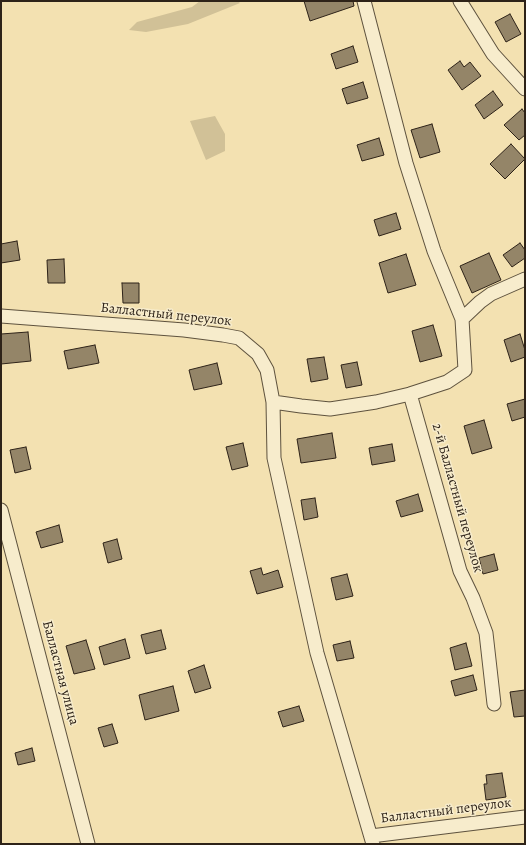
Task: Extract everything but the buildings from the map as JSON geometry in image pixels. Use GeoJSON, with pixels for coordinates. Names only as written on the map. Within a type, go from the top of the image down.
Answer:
{"type":"FeatureCollection","features":[{"type":"Feature","properties":{"kind":"street"},"geometry":{"type":"LineString","coordinates":[[273,402],[330,409],[376,402],[410,394],[446,382],[465,370],[462,319],[434,251],[406,163],[364,1]]}},
{"type":"Feature","properties":{"kind":"street"},"geometry":{"type":"LineString","coordinates":[[460,1],[494,54],[525,89]]}},
{"type":"Feature","properties":{"kind":"street"},"geometry":{"type":"LineString","coordinates":[[462,319],[491,294],[525,279]]}},
{"type":"Feature","properties":{"kind":"street","name":"Балластный переулок"},"geometry":{"type":"LineString","coordinates":[[1,316],[184,330],[223,335],[239,338],[258,354],[267,370],[273,402],[274,458],[317,653],[372,840],[525,817]]}},
{"type":"Feature","properties":{"kind":"street","name":"2-й Балластный переулок"},"geometry":{"type":"LineString","coordinates":[[410,394],[460,571],[473,598],[486,633],[494,704]]}},
{"type":"Feature","properties":{"kind":"street","name":"Балластная улица"},"geometry":{"type":"LineString","coordinates":[[1,510],[88,844]]}},
{"type":"Feature","properties":{"kind":"shaded area"},"geometry":{"type":"Polygon","coordinates":[[[200,1],[238,1],[240,3],[188,24],[146,32],[129,30],[137,22],[192,7],[200,1]]]}},
{"type":"Feature","properties":{"kind":"shaded area"},"geometry":{"type":"Polygon","coordinates":[[[215,116],[225,134],[225,151],[206,160],[190,121],[215,116]]]}}]}
